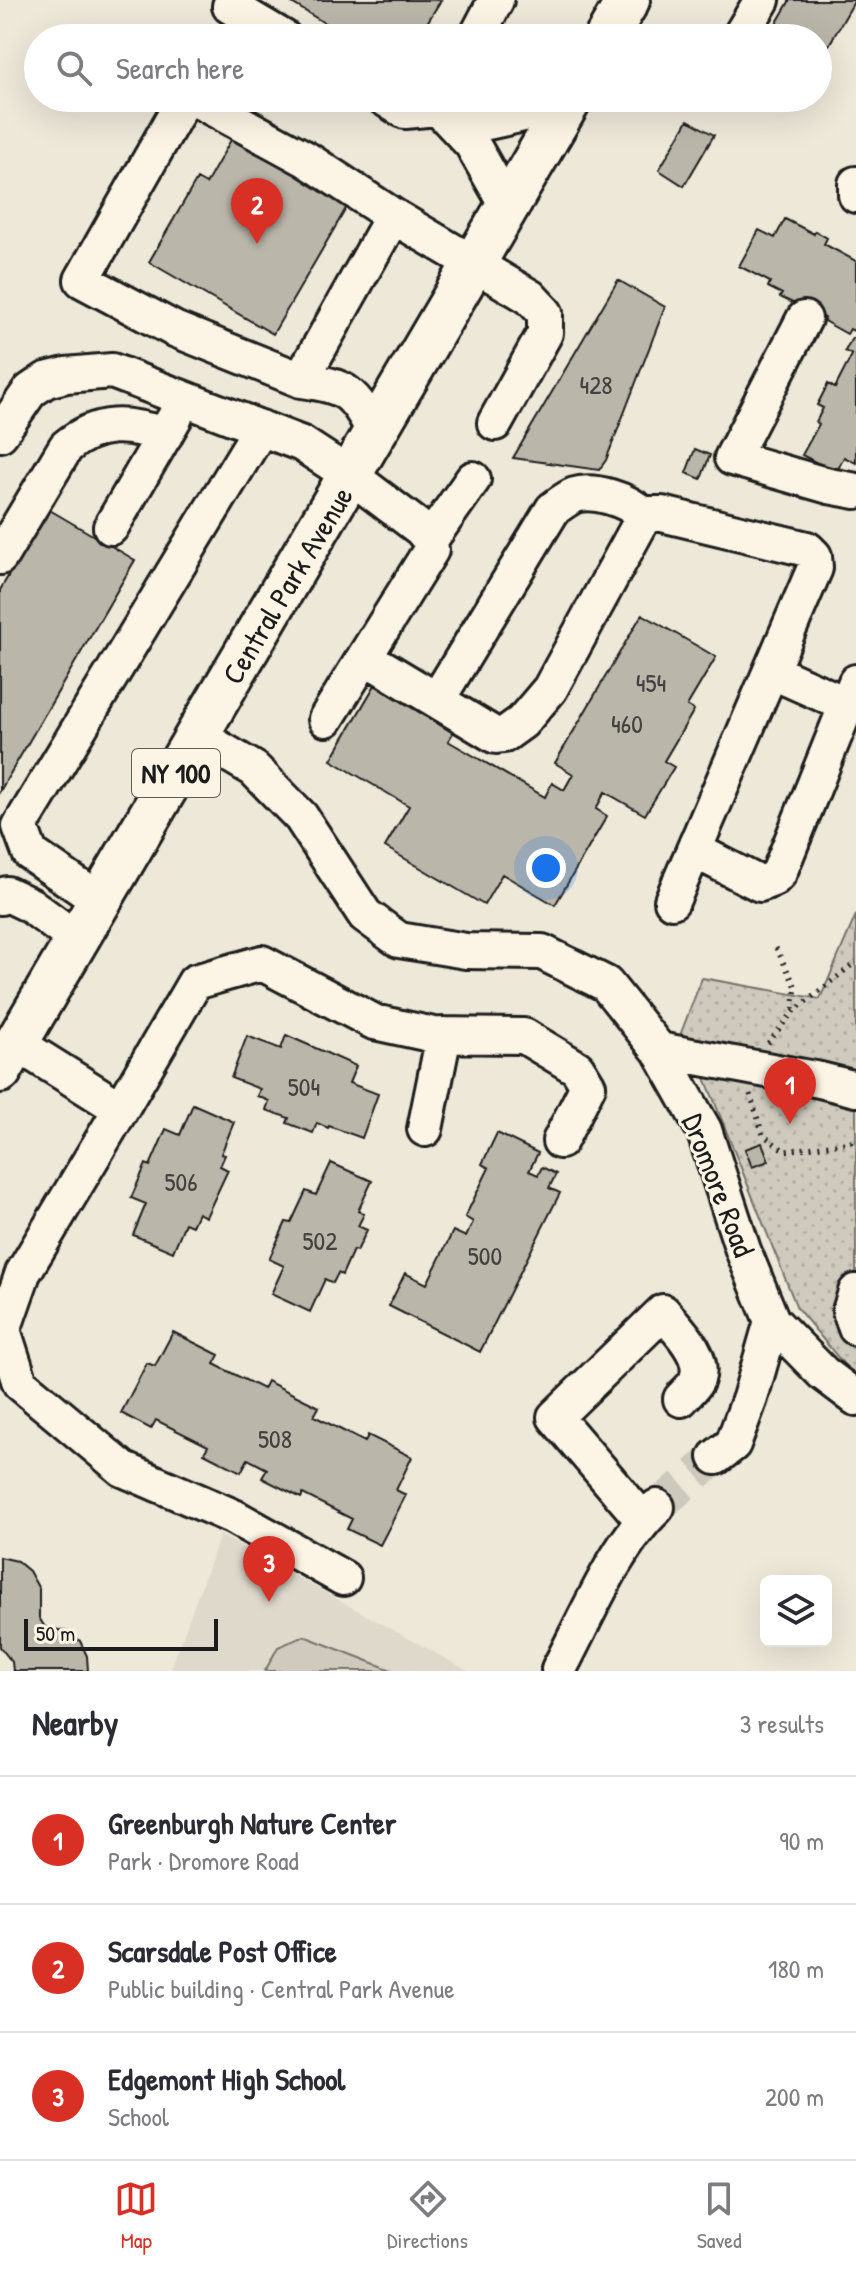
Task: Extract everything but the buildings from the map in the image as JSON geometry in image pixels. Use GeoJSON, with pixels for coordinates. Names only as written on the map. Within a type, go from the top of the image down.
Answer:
{"type":"FeatureCollection","features":[{"type":"Feature","properties":{"kind":"main road"},"geometry":{"type":"LineString","coordinates":[[614,24],[627,1]]}},
{"type":"Feature","properties":{"kind":"main road","name":"Central Park Avenue"},"geometry":{"type":"LineString","coordinates":[[8,1057],[563,112]]}},
{"type":"Feature","properties":{"kind":"street"},"geometry":{"type":"LineString","coordinates":[[233,0],[230,6],[260,24]]}},
{"type":"Feature","properties":{"kind":"street"},"geometry":{"type":"LineString","coordinates":[[483,24],[496,0]]}},
{"type":"Feature","properties":{"kind":"street"},"geometry":{"type":"LineString","coordinates":[[747,24],[762,0]]}},
{"type":"Feature","properties":{"kind":"street"},"geometry":{"type":"LineString","coordinates":[[177,112],[82,280],[174,329],[301,380],[343,389],[358,402],[376,434]]}},
{"type":"Feature","properties":{"kind":"street"},"geometry":{"type":"LineString","coordinates":[[220,112],[306,159],[393,216],[530,297],[545,313],[545,333],[495,423]]}},
{"type":"Feature","properties":{"kind":"street"},"geometry":{"type":"LineString","coordinates":[[447,112],[472,144],[508,207]]}},
{"type":"Feature","properties":{"kind":"street"},"geometry":{"type":"LineString","coordinates":[[463,112],[488,122],[527,112]]}},
{"type":"Feature","properties":{"kind":"street"},"geometry":{"type":"LineString","coordinates":[[856,184],[856,195]]}},
{"type":"Feature","properties":{"kind":"street"},"geometry":{"type":"LineString","coordinates":[[301,380],[393,216]]}},
{"type":"Feature","properties":{"kind":"street"},"geometry":{"type":"LineString","coordinates":[[804,319],[732,458],[856,491]]}},
{"type":"Feature","properties":{"kind":"street"},"geometry":{"type":"LineString","coordinates":[[0,434],[30,391],[46,380],[112,371],[302,444],[351,476],[421,529],[430,540],[431,550],[326,719]]}},
{"type":"Feature","properties":{"kind":"street"},"geometry":{"type":"LineString","coordinates":[[111,527],[186,399]]}},
{"type":"Feature","properties":{"kind":"street"},"geometry":{"type":"LineString","coordinates":[[0,557],[66,447],[79,436],[103,426],[142,427],[165,435]]}},
{"type":"Feature","properties":{"kind":"street"},"geometry":{"type":"LineString","coordinates":[[30,853],[20,826],[261,428]]}},
{"type":"Feature","properties":{"kind":"street"},"geometry":{"type":"LineString","coordinates":[[430,540],[473,479]]}},
{"type":"Feature","properties":{"kind":"street"},"geometry":{"type":"LineString","coordinates":[[437,700],[553,509],[575,495],[586,493],[625,502],[642,514],[662,514],[811,552],[815,568],[672,901]]}},
{"type":"Feature","properties":{"kind":"street"},"geometry":{"type":"LineString","coordinates":[[365,657],[496,736],[504,735],[522,722],[550,689],[642,520],[642,514]]}},
{"type":"Feature","properties":{"kind":"street"},"geometry":{"type":"LineString","coordinates":[[694,850],[760,884],[779,873],[851,693],[771,671]]}},
{"type":"Feature","properties":{"kind":"street","name":"Dromore Road"},"geometry":{"type":"LineString","coordinates":[[198,736],[254,769],[301,817],[365,915],[399,940],[466,951],[542,952],[606,984],[659,1050],[704,1130],[743,1250],[772,1321],[823,1373],[856,1398]]}},
{"type":"Feature","properties":{"kind":"street"},"geometry":{"type":"LineString","coordinates":[[0,833],[100,901]]}},
{"type":"Feature","properties":{"kind":"street"},"geometry":{"type":"LineString","coordinates":[[0,897],[7,894],[30,905],[77,940]]}},
{"type":"Feature","properties":{"kind":"street"},"geometry":{"type":"LineString","coordinates":[[343,1578],[234,1517],[123,1469],[20,1383],[3,1330],[23,1273],[195,982],[262,963],[374,1022],[444,1035],[524,1036],[577,1068],[588,1086],[560,1141]]}},
{"type":"Feature","properties":{"kind":"street"},"geometry":{"type":"LineString","coordinates":[[425,1129],[444,1035]]}},
{"type":"Feature","properties":{"kind":"street"},"geometry":{"type":"LineString","coordinates":[[659,1050],[856,1089]]}},
{"type":"Feature","properties":{"kind":"street"},"geometry":{"type":"LineString","coordinates":[[8,1057],[121,1109]]}},
{"type":"Feature","properties":{"kind":"street"},"geometry":{"type":"LineString","coordinates":[[856,1292],[850,1311],[856,1328]]}},
{"type":"Feature","properties":{"kind":"street"},"geometry":{"type":"LineString","coordinates":[[559,1669],[621,1553],[650,1514],[555,1417],[663,1312],[688,1341],[699,1369],[697,1380],[681,1399]]}},
{"type":"Feature","properties":{"kind":"street"},"geometry":{"type":"LineString","coordinates":[[716,1457],[733,1444],[772,1321]]}},
{"type":"Feature","properties":{"kind":"path"},"geometry":{"type":"LineString","coordinates":[[776,948],[796,987],[793,1012],[856,962]]}},
{"type":"Feature","properties":{"kind":"path"},"geometry":{"type":"LineString","coordinates":[[750,1066],[749,1091],[763,1135],[785,1151],[851,1142],[856,1137]]}},
{"type":"Feature","properties":{"kind":"shaded area"},"geometry":{"type":"Polygon","coordinates":[[[856,915],[856,1374],[846,1367],[797,1308],[705,1078],[681,1033],[702,978],[820,999],[856,915]]]}},
{"type":"Feature","properties":{"kind":"shaded area"},"geometry":{"type":"Polygon","coordinates":[[[220,1535],[468,1671],[170,1671],[220,1535]]]}},
{"type":"Feature","properties":{"kind":"shaded area"},"geometry":{"type":"Polygon","coordinates":[[[304,1636],[394,1671],[265,1671],[278,1647],[304,1636]]]}},
{"type":"Feature","properties":{"kind":"tunnel"},"geometry":{"type":"LineString","coordinates":[[657,1507],[716,1457]]}},
{"type":"Feature","properties":{"kind":"place","name":"Scarsdale Post Office"},"geometry":{"type":"Point","coordinates":[257,244]}},
{"type":"Feature","properties":{"kind":"place","name":"Greenburgh Nature Center"},"geometry":{"type":"Point","coordinates":[790,1124]}},
{"type":"Feature","properties":{"kind":"place","name":"Edgemont High School"},"geometry":{"type":"Point","coordinates":[269,1602]}}]}
